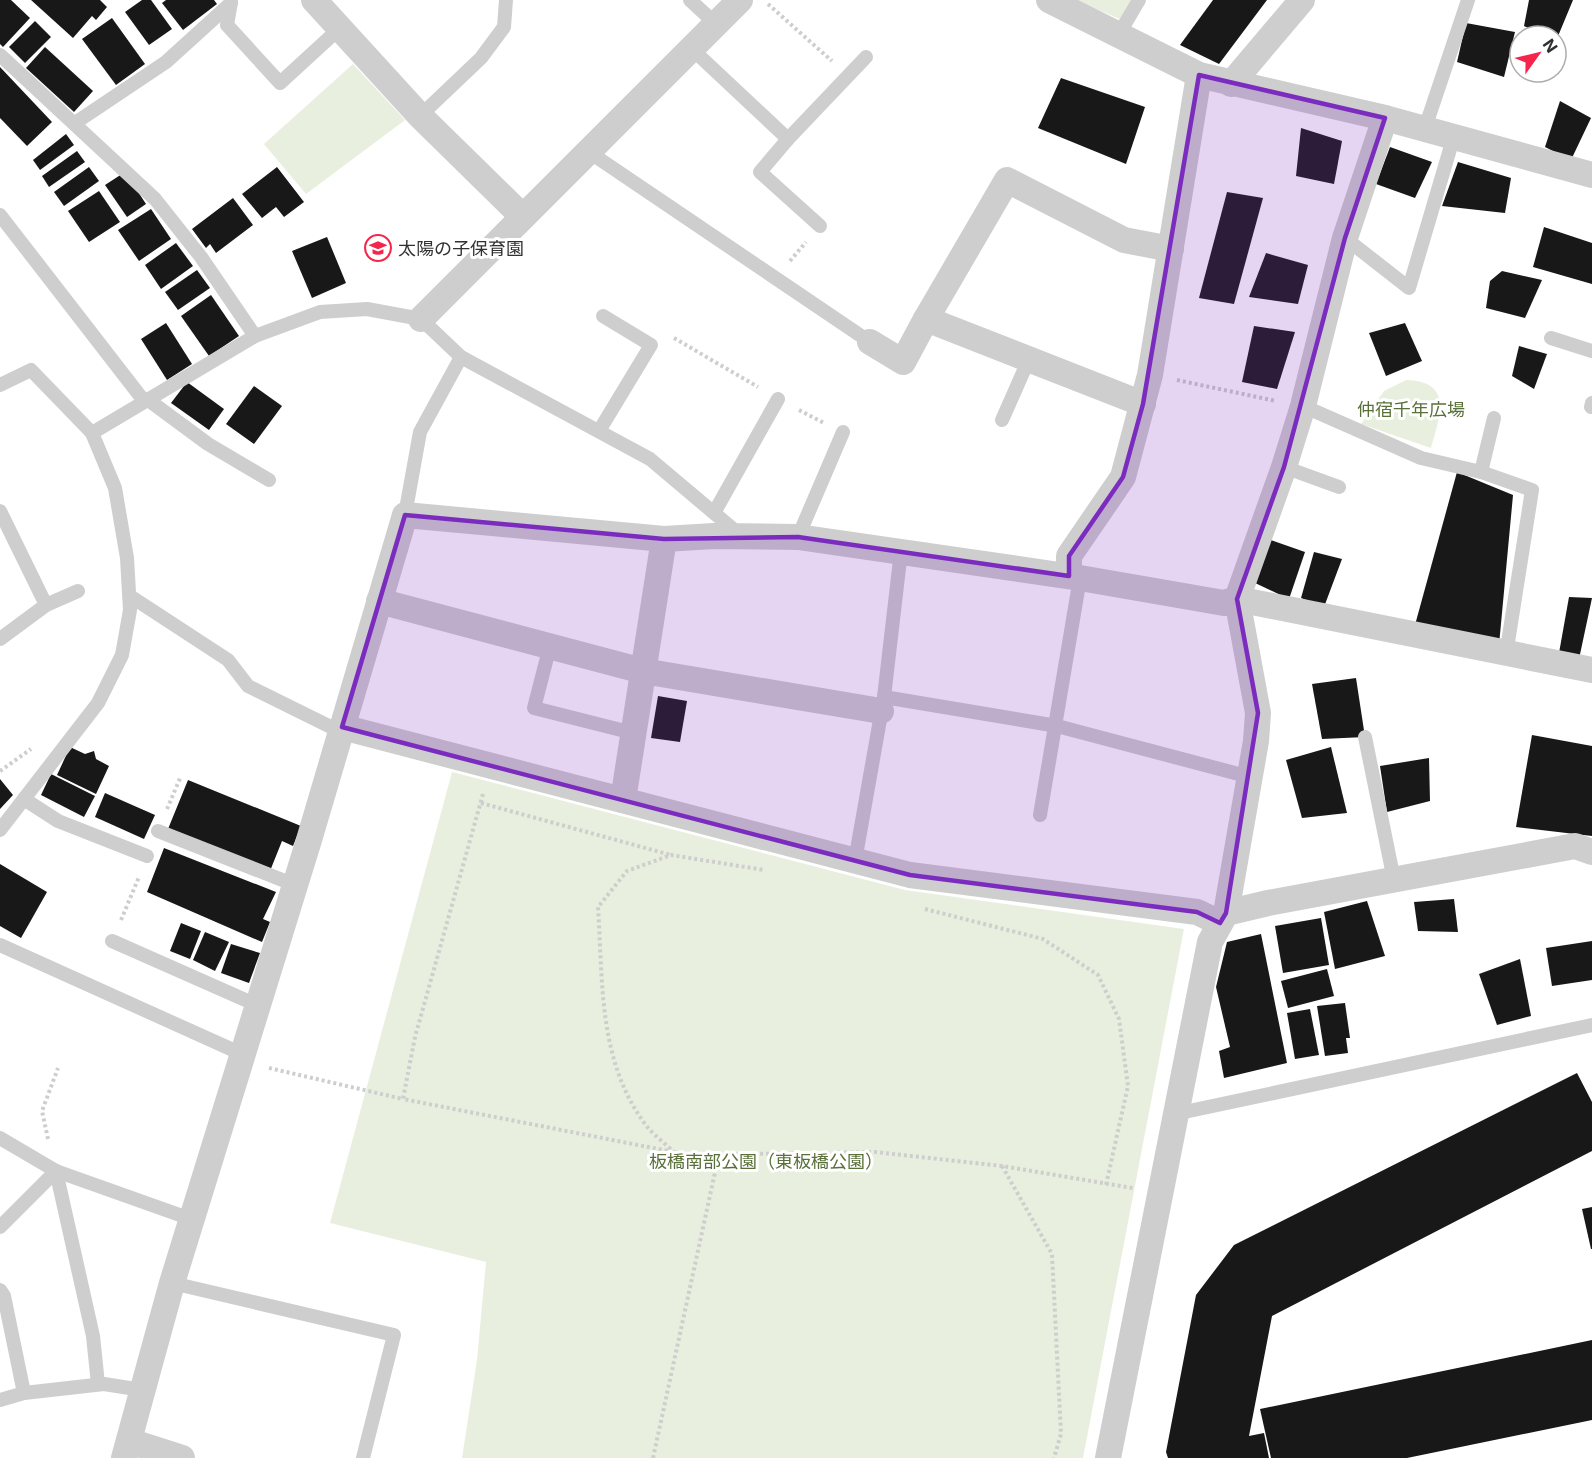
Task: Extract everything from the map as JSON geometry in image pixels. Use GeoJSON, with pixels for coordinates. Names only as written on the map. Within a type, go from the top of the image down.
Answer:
{"type":"FeatureCollection","features":[{"type":"Feature","properties":{"kind":"street"},"geometry":{"type":"LineString","coordinates":[[314,0],[420,116],[523,217]]}},
{"type":"Feature","properties":{"kind":"street"},"geometry":{"type":"LineString","coordinates":[[421,319],[740,0]]}},
{"type":"Feature","properties":{"kind":"street"},"geometry":{"type":"LineString","coordinates":[[1049,0],[1199,75],[1385,118],[1453,139],[1592,175]]}},
{"type":"Feature","properties":{"kind":"street"},"geometry":{"type":"LineString","coordinates":[[1231,84],[1302,0]]}},
{"type":"Feature","properties":{"kind":"street"},"geometry":{"type":"LineString","coordinates":[[1075,577],[1069,556],[1123,477],[1143,404],[1150,375],[1199,75]]}},
{"type":"Feature","properties":{"kind":"street"},"geometry":{"type":"LineString","coordinates":[[1108,1458],[1210,942],[1223,918],[1250,777],[1258,713],[1237,599],[1303,406],[1346,238],[1385,118]]}},
{"type":"Feature","properties":{"kind":"street"},"geometry":{"type":"LineString","coordinates":[[870,342],[903,362],[1007,180],[1124,240],[1171,249]]}},
{"type":"Feature","properties":{"kind":"street"},"geometry":{"type":"LineString","coordinates":[[926,319],[1143,404]]}},
{"type":"Feature","properties":{"kind":"street"},"geometry":{"type":"LineString","coordinates":[[182,1458],[126,1449],[171,1283],[191,1219],[250,1060],[257,1005],[405,515],[664,539],[741,536],[798,537],[1075,577],[1224,603],[1237,599],[1506,655],[1592,670]]}},
{"type":"Feature","properties":{"kind":"street"},"geometry":{"type":"LineString","coordinates":[[623,800],[664,539]]}},
{"type":"Feature","properties":{"kind":"street"},"geometry":{"type":"LineString","coordinates":[[379,601],[643,671],[882,704]]}},
{"type":"Feature","properties":{"kind":"street"},"geometry":{"type":"LineString","coordinates":[[341,730],[488,765],[910,875],[1197,912],[1223,918],[1394,880],[1575,846],[1592,852]]}},
{"type":"Feature","properties":{"kind":"lane"},"geometry":{"type":"LineString","coordinates":[[420,116],[480,58],[504,27],[506,0]]}},
{"type":"Feature","properties":{"kind":"lane"},"geometry":{"type":"LineString","coordinates":[[690,0],[716,24]]}},
{"type":"Feature","properties":{"kind":"lane"},"geometry":{"type":"LineString","coordinates":[[1119,34],[1139,0]]}},
{"type":"Feature","properties":{"kind":"lane"},"geometry":{"type":"LineString","coordinates":[[1424,131],[1467,0]]}},
{"type":"Feature","properties":{"kind":"lane"},"geometry":{"type":"LineString","coordinates":[[231,2],[227,25],[280,83],[339,28]]}},
{"type":"Feature","properties":{"kind":"lane"},"geometry":{"type":"LineString","coordinates":[[75,123],[166,62],[231,2]]}},
{"type":"Feature","properties":{"kind":"lane"},"geometry":{"type":"LineString","coordinates":[[692,49],[788,139]]}},
{"type":"Feature","properties":{"kind":"lane"},"geometry":{"type":"LineString","coordinates":[[0,55],[155,199],[201,257],[255,336]]}},
{"type":"Feature","properties":{"kind":"lane"},"geometry":{"type":"LineString","coordinates":[[820,226],[760,172],[866,57]]}},
{"type":"Feature","properties":{"kind":"lane"},"geometry":{"type":"LineString","coordinates":[[1346,238],[1409,288],[1453,139]]}},
{"type":"Feature","properties":{"kind":"lane"},"geometry":{"type":"LineString","coordinates":[[589,152],[870,342]]}},
{"type":"Feature","properties":{"kind":"lane"},"geometry":{"type":"LineString","coordinates":[[0,215],[145,400],[208,444],[269,480]]}},
{"type":"Feature","properties":{"kind":"lane"},"geometry":{"type":"LineString","coordinates":[[92,433],[255,336],[321,312],[367,309],[421,319],[460,357],[650,459],[741,536]]}},
{"type":"Feature","properties":{"kind":"lane"},"geometry":{"type":"LineString","coordinates":[[599,431],[651,345],[603,316]]}},
{"type":"Feature","properties":{"kind":"lane"},"geometry":{"type":"LineString","coordinates":[[1551,338],[1592,351]]}},
{"type":"Feature","properties":{"kind":"lane"},"geometry":{"type":"LineString","coordinates":[[405,515],[420,432],[460,357]]}},
{"type":"Feature","properties":{"kind":"lane"},"geometry":{"type":"LineString","coordinates":[[1002,420],[1029,359]]}},
{"type":"Feature","properties":{"kind":"lane"},"geometry":{"type":"LineString","coordinates":[[0,385],[32,370],[92,433],[115,488],[127,558],[130,610],[122,655],[98,703],[0,830]]}},
{"type":"Feature","properties":{"kind":"lane"},"geometry":{"type":"LineString","coordinates":[[714,513],[778,399]]}},
{"type":"Feature","properties":{"kind":"lane"},"geometry":{"type":"LineString","coordinates":[[1303,406],[1421,458],[1481,472],[1532,490],[1506,655]]}},
{"type":"Feature","properties":{"kind":"lane"},"geometry":{"type":"LineString","coordinates":[[1481,472],[1494,418]]}},
{"type":"Feature","properties":{"kind":"lane"},"geometry":{"type":"LineString","coordinates":[[798,537],[843,432]]}},
{"type":"Feature","properties":{"kind":"lane"},"geometry":{"type":"LineString","coordinates":[[1284,467],[1339,487]]}},
{"type":"Feature","properties":{"kind":"lane"},"geometry":{"type":"LineString","coordinates":[[0,511],[45,605]]}},
{"type":"Feature","properties":{"kind":"lane"},"geometry":{"type":"LineString","coordinates":[[855,861],[882,704],[901,552]]}},
{"type":"Feature","properties":{"kind":"lane"},"geometry":{"type":"LineString","coordinates":[[1040,815],[1057,726],[1075,577]]}},
{"type":"Feature","properties":{"kind":"lane"},"geometry":{"type":"LineString","coordinates":[[0,639],[45,605],[78,591]]}},
{"type":"Feature","properties":{"kind":"lane"},"geometry":{"type":"LineString","coordinates":[[129,596],[228,660],[248,686],[341,730]]}},
{"type":"Feature","properties":{"kind":"lane"},"geometry":{"type":"LineString","coordinates":[[550,646],[534,708],[633,733]]}},
{"type":"Feature","properties":{"kind":"lane"},"geometry":{"type":"LineString","coordinates":[[882,704],[1057,726],[1250,777]]}},
{"type":"Feature","properties":{"kind":"lane"},"geometry":{"type":"LineString","coordinates":[[1365,737],[1394,880]]}},
{"type":"Feature","properties":{"kind":"lane"},"geometry":{"type":"LineString","coordinates":[[24,799],[58,821],[147,856]]}},
{"type":"Feature","properties":{"kind":"lane"},"geometry":{"type":"LineString","coordinates":[[158,831],[295,885]]}},
{"type":"Feature","properties":{"kind":"lane"},"geometry":{"type":"LineString","coordinates":[[112,941],[257,1005]]}},
{"type":"Feature","properties":{"kind":"lane"},"geometry":{"type":"LineString","coordinates":[[0,945],[250,1060]]}},
{"type":"Feature","properties":{"kind":"lane"},"geometry":{"type":"LineString","coordinates":[[1176,1114],[1592,1025]]}},
{"type":"Feature","properties":{"kind":"lane"},"geometry":{"type":"LineString","coordinates":[[0,1138],[56,1171],[191,1219]]}},
{"type":"Feature","properties":{"kind":"lane"},"geometry":{"type":"LineString","coordinates":[[0,1227],[56,1171]]}},
{"type":"Feature","properties":{"kind":"lane"},"geometry":{"type":"LineString","coordinates":[[56,1171],[93,1336],[98,1384]]}},
{"type":"Feature","properties":{"kind":"lane"},"geometry":{"type":"LineString","coordinates":[[171,1283],[394,1335],[363,1458]]}},
{"type":"Feature","properties":{"kind":"lane"},"geometry":{"type":"LineString","coordinates":[[0,1290],[4,1296],[24,1393]]}},
{"type":"Feature","properties":{"kind":"lane"},"geometry":{"type":"LineString","coordinates":[[0,1400],[24,1393],[98,1384],[142,1390]]}},
{"type":"Feature","properties":{"kind":"path"},"geometry":{"type":"LineString","coordinates":[[763,0],[848,75]]}},
{"type":"Feature","properties":{"kind":"path"},"geometry":{"type":"LineString","coordinates":[[776,278],[820,226]]}},
{"type":"Feature","properties":{"kind":"path"},"geometry":{"type":"LineString","coordinates":[[651,345],[672,337],[778,399],[843,432]]}},
{"type":"Feature","properties":{"kind":"path"},"geometry":{"type":"LineString","coordinates":[[1150,375],[1303,406]]}},
{"type":"Feature","properties":{"kind":"path"},"geometry":{"type":"LineString","coordinates":[[403,1099],[415,1037],[481,803],[488,765]]}},
{"type":"Feature","properties":{"kind":"path"},"geometry":{"type":"LineString","coordinates":[[158,831],[181,776]]}},
{"type":"Feature","properties":{"kind":"path"},"geometry":{"type":"LineString","coordinates":[[481,803],[671,855],[769,870]]}},
{"type":"Feature","properties":{"kind":"path"},"geometry":{"type":"LineString","coordinates":[[671,855],[627,871],[598,907],[606,1026],[618,1077],[646,1125],[676,1153]]}},
{"type":"Feature","properties":{"kind":"path"},"geometry":{"type":"LineString","coordinates":[[112,941],[147,856]]}},
{"type":"Feature","properties":{"kind":"path"},"geometry":{"type":"LineString","coordinates":[[922,908],[1043,939],[1098,975],[1119,1019],[1128,1086],[1106,1185]]}},
{"type":"Feature","properties":{"kind":"path"},"geometry":{"type":"LineString","coordinates":[[250,1060],[403,1099],[676,1153],[875,1152],[1002,1166],[1106,1185],[1161,1191]]}},
{"type":"Feature","properties":{"kind":"path"},"geometry":{"type":"LineString","coordinates":[[56,1171],[42,1111],[58,1068]]}},
{"type":"Feature","properties":{"kind":"path"},"geometry":{"type":"LineString","coordinates":[[653,1458],[719,1154]]}},
{"type":"Feature","properties":{"kind":"path"},"geometry":{"type":"LineString","coordinates":[[1002,1166],[1052,1254],[1061,1434],[1054,1458]]}},
{"type":"Feature","properties":{"kind":"highlighted area"},"geometry":{"type":"Polygon","coordinates":[[[1199,75],[1385,118],[1345,238],[1284,467],[1237,599],[1258,713],[1226,913],[1220,923],[1197,912],[910,875],[342,727],[405,515],[664,539],[798,537],[1069,576],[1069,556],[1123,477],[1143,404],[1199,75]]]}},
{"type":"Feature","properties":{"kind":"green space"},"geometry":{"type":"Polygon","coordinates":[[[1075,0],[1133,0],[1122,20],[1075,0]]]}},
{"type":"Feature","properties":{"kind":"green space"},"geometry":{"type":"Polygon","coordinates":[[[353,64],[405,120],[306,194],[264,144],[353,64]]]}},
{"type":"Feature","properties":{"kind":"green space","name":"仲宿千年広場"},"geometry":{"type":"Polygon","coordinates":[[[1406,380],[1421,382],[1431,387],[1437,394],[1440,413],[1431,448],[1361,424],[1384,391],[1406,380]]]}},
{"type":"Feature","properties":{"kind":"green space","name":"板橋南部公園（東板橋公園）"},"geometry":{"type":"Polygon","coordinates":[[[452,772],[905,890],[1184,929],[1083,1458],[462,1458],[477,1360],[486,1262],[330,1223],[452,772]]]}},
{"type":"Feature","properties":{"kind":"building"},"geometry":{"type":"Polygon","coordinates":[[[0,0],[11,0],[30,18],[3,47],[0,44],[0,0]]]}},
{"type":"Feature","properties":{"kind":"building"},"geometry":{"type":"Polygon","coordinates":[[[31,0],[100,0],[107,7],[96,20],[92,16],[73,38],[31,0]]]}},
{"type":"Feature","properties":{"kind":"building"},"geometry":{"type":"Polygon","coordinates":[[[142,0],[151,0],[172,29],[149,45],[125,12],[142,0]]]}},
{"type":"Feature","properties":{"kind":"building"},"geometry":{"type":"Polygon","coordinates":[[[166,0],[214,0],[217,4],[183,30],[162,3],[166,0]]]}},
{"type":"Feature","properties":{"kind":"building"},"geometry":{"type":"Polygon","coordinates":[[[1213,0],[1267,0],[1219,64],[1180,45],[1213,0]]]}},
{"type":"Feature","properties":{"kind":"building"},"geometry":{"type":"Polygon","coordinates":[[[1529,0],[1573,0],[1563,24],[1524,24],[1529,0]]]}},
{"type":"Feature","properties":{"kind":"building"},"geometry":{"type":"Polygon","coordinates":[[[112,18],[145,64],[116,85],[82,39],[112,18]]]}},
{"type":"Feature","properties":{"kind":"building"},"geometry":{"type":"Polygon","coordinates":[[[35,21],[51,37],[25,63],[9,47],[35,21]]]}},
{"type":"Feature","properties":{"kind":"building"},"geometry":{"type":"Polygon","coordinates":[[[1466,23],[1508,31],[1508,61],[1504,77],[1457,62],[1466,23]]]}},
{"type":"Feature","properties":{"kind":"building"},"geometry":{"type":"Polygon","coordinates":[[[45,47],[93,91],[74,112],[26,68],[45,47]]]}},
{"type":"Feature","properties":{"kind":"building"},"geometry":{"type":"Polygon","coordinates":[[[0,67],[52,122],[27,146],[0,118],[0,67]]]}},
{"type":"Feature","properties":{"kind":"building"},"geometry":{"type":"Polygon","coordinates":[[[1061,78],[1145,107],[1126,164],[1038,128],[1061,78]]]}},
{"type":"Feature","properties":{"kind":"building"},"geometry":{"type":"Polygon","coordinates":[[[1560,101],[1591,118],[1571,160],[1545,147],[1560,101]]]}},
{"type":"Feature","properties":{"kind":"building"},"geometry":{"type":"Polygon","coordinates":[[[1301,128],[1342,141],[1334,184],[1296,176],[1301,128]]]}},
{"type":"Feature","properties":{"kind":"building"},"geometry":{"type":"Polygon","coordinates":[[[66,134],[74,145],[40,170],[33,160],[66,134]]]}},
{"type":"Feature","properties":{"kind":"building"},"geometry":{"type":"Polygon","coordinates":[[[1390,147],[1432,162],[1415,198],[1376,184],[1390,147]]]}},
{"type":"Feature","properties":{"kind":"building"},"geometry":{"type":"Polygon","coordinates":[[[77,151],[85,162],[49,187],[42,176],[77,151]]]}},
{"type":"Feature","properties":{"kind":"building"},"geometry":{"type":"Polygon","coordinates":[[[1458,162],[1511,178],[1505,213],[1442,206],[1458,162]]]}},
{"type":"Feature","properties":{"kind":"building"},"geometry":{"type":"Polygon","coordinates":[[[89,167],[99,181],[64,206],[54,192],[89,167]]]}},
{"type":"Feature","properties":{"kind":"building"},"geometry":{"type":"Polygon","coordinates":[[[277,167],[304,202],[284,217],[276,207],[262,218],[242,194],[277,167]]]}},
{"type":"Feature","properties":{"kind":"building"},"geometry":{"type":"Polygon","coordinates":[[[125,172],[146,204],[127,217],[105,185],[125,172]]]}},
{"type":"Feature","properties":{"kind":"building"},"geometry":{"type":"Polygon","coordinates":[[[99,191],[120,222],[89,242],[68,211],[99,191]]]}},
{"type":"Feature","properties":{"kind":"building"},"geometry":{"type":"Polygon","coordinates":[[[1227,192],[1263,198],[1234,304],[1199,298],[1227,192]]]}},
{"type":"Feature","properties":{"kind":"building"},"geometry":{"type":"Polygon","coordinates":[[[233,198],[253,225],[216,253],[210,244],[206,248],[192,229],[233,198]]]}},
{"type":"Feature","properties":{"kind":"building"},"geometry":{"type":"Polygon","coordinates":[[[151,209],[171,239],[139,261],[118,230],[151,209]]]}},
{"type":"Feature","properties":{"kind":"building"},"geometry":{"type":"Polygon","coordinates":[[[1544,227],[1592,243],[1592,284],[1533,267],[1544,227]]]}},
{"type":"Feature","properties":{"kind":"building"},"geometry":{"type":"Polygon","coordinates":[[[327,237],[346,283],[312,298],[292,251],[327,237]]]}},
{"type":"Feature","properties":{"kind":"building"},"geometry":{"type":"Polygon","coordinates":[[[176,243],[193,266],[161,289],[145,265],[176,243]]]}},
{"type":"Feature","properties":{"kind":"building"},"geometry":{"type":"Polygon","coordinates":[[[1266,253],[1308,265],[1298,304],[1249,297],[1266,253]]]}},
{"type":"Feature","properties":{"kind":"building"},"geometry":{"type":"Polygon","coordinates":[[[197,270],[210,288],[178,310],[165,292],[197,270]]]}},
{"type":"Feature","properties":{"kind":"building"},"geometry":{"type":"Polygon","coordinates":[[[1502,271],[1542,280],[1525,318],[1486,308],[1490,281],[1502,271]]]}},
{"type":"Feature","properties":{"kind":"building"},"geometry":{"type":"Polygon","coordinates":[[[211,295],[239,336],[209,356],[181,316],[211,295]]]}},
{"type":"Feature","properties":{"kind":"building"},"geometry":{"type":"Polygon","coordinates":[[[166,323],[192,364],[167,380],[141,339],[166,323]]]}},
{"type":"Feature","properties":{"kind":"building"},"geometry":{"type":"Polygon","coordinates":[[[1405,323],[1422,361],[1386,376],[1369,333],[1405,323]]]}},
{"type":"Feature","properties":{"kind":"building"},"geometry":{"type":"Polygon","coordinates":[[[1254,326],[1295,332],[1277,389],[1242,382],[1254,326]]]}},
{"type":"Feature","properties":{"kind":"building"},"geometry":{"type":"Polygon","coordinates":[[[1519,346],[1547,354],[1534,389],[1512,376],[1519,346]]]}},
{"type":"Feature","properties":{"kind":"building"},"geometry":{"type":"Polygon","coordinates":[[[187,382],[224,409],[209,430],[171,403],[187,382]]]}},
{"type":"Feature","properties":{"kind":"building"},"geometry":{"type":"Polygon","coordinates":[[[254,386],[282,406],[254,444],[226,424],[254,386]]]}},
{"type":"Feature","properties":{"kind":"building"},"geometry":{"type":"Polygon","coordinates":[[[1457,472],[1513,495],[1499,645],[1415,625],[1457,472]]]}},
{"type":"Feature","properties":{"kind":"building"},"geometry":{"type":"Polygon","coordinates":[[[1268,539],[1305,552],[1289,599],[1253,582],[1268,539]]]}},
{"type":"Feature","properties":{"kind":"building"},"geometry":{"type":"Polygon","coordinates":[[[1314,552],[1342,559],[1324,607],[1301,598],[1314,552]]]}},
{"type":"Feature","properties":{"kind":"building"},"geometry":{"type":"Polygon","coordinates":[[[1569,597],[1592,598],[1579,659],[1559,653],[1569,597]]]}},
{"type":"Feature","properties":{"kind":"building"},"geometry":{"type":"Polygon","coordinates":[[[1356,678],[1365,737],[1322,739],[1312,684],[1356,678]]]}},
{"type":"Feature","properties":{"kind":"building"},"geometry":{"type":"Polygon","coordinates":[[[658,696],[687,701],[680,742],[651,738],[658,696]]]}},
{"type":"Feature","properties":{"kind":"building"},"geometry":{"type":"Polygon","coordinates":[[[1532,735],[1592,746],[1592,836],[1516,827],[1532,735]]]}},
{"type":"Feature","properties":{"kind":"building"},"geometry":{"type":"Polygon","coordinates":[[[70,747],[85,754],[94,751],[96,759],[109,766],[96,794],[57,775],[70,747]]]}},
{"type":"Feature","properties":{"kind":"building"},"geometry":{"type":"Polygon","coordinates":[[[1331,747],[1347,813],[1302,818],[1286,760],[1331,747]]]}},
{"type":"Feature","properties":{"kind":"building"},"geometry":{"type":"Polygon","coordinates":[[[1429,758],[1430,801],[1387,812],[1380,766],[1429,758]]]}},
{"type":"Feature","properties":{"kind":"building"},"geometry":{"type":"Polygon","coordinates":[[[51,774],[95,796],[84,817],[41,795],[51,774]]]}},
{"type":"Feature","properties":{"kind":"building"},"geometry":{"type":"Polygon","coordinates":[[[0,779],[13,795],[0,809],[0,779]]]}},
{"type":"Feature","properties":{"kind":"building"},"geometry":{"type":"Polygon","coordinates":[[[188,780],[301,826],[293,846],[282,841],[270,871],[168,829],[188,780]]]}},
{"type":"Feature","properties":{"kind":"building"},"geometry":{"type":"Polygon","coordinates":[[[105,793],[155,815],[144,839],[95,817],[105,793]]]}},
{"type":"Feature","properties":{"kind":"building"},"geometry":{"type":"Polygon","coordinates":[[[164,848],[276,892],[263,919],[270,922],[262,942],[147,892],[164,848]]]}},
{"type":"Feature","properties":{"kind":"building"},"geometry":{"type":"Polygon","coordinates":[[[0,864],[47,892],[21,938],[0,926],[0,864]]]}},
{"type":"Feature","properties":{"kind":"building"},"geometry":{"type":"Polygon","coordinates":[[[1454,899],[1458,932],[1418,931],[1414,902],[1454,899]]]}},
{"type":"Feature","properties":{"kind":"building"},"geometry":{"type":"Polygon","coordinates":[[[1367,901],[1385,956],[1335,969],[1324,912],[1367,901]]]}},
{"type":"Feature","properties":{"kind":"building"},"geometry":{"type":"Polygon","coordinates":[[[1321,918],[1329,965],[1283,973],[1275,926],[1321,918]]]}},
{"type":"Feature","properties":{"kind":"building"},"geometry":{"type":"Polygon","coordinates":[[[181,923],[201,931],[190,959],[170,951],[181,923]]]}},
{"type":"Feature","properties":{"kind":"building"},"geometry":{"type":"Polygon","coordinates":[[[205,932],[229,942],[215,971],[193,960],[205,932]]]}},
{"type":"Feature","properties":{"kind":"building"},"geometry":{"type":"Polygon","coordinates":[[[1261,934],[1287,1063],[1224,1078],[1219,1051],[1230,1047],[1216,987],[1227,942],[1261,934]]]}},
{"type":"Feature","properties":{"kind":"building"},"geometry":{"type":"Polygon","coordinates":[[[1592,941],[1592,980],[1552,986],[1546,948],[1592,941]]]}},
{"type":"Feature","properties":{"kind":"building"},"geometry":{"type":"Polygon","coordinates":[[[231,944],[260,953],[249,983],[221,973],[231,944]]]}},
{"type":"Feature","properties":{"kind":"building"},"geometry":{"type":"Polygon","coordinates":[[[1520,959],[1531,1016],[1497,1025],[1479,974],[1520,959]]]}},
{"type":"Feature","properties":{"kind":"building"},"geometry":{"type":"Polygon","coordinates":[[[1327,969],[1334,996],[1288,1008],[1281,981],[1327,969]]]}},
{"type":"Feature","properties":{"kind":"building"},"geometry":{"type":"Polygon","coordinates":[[[1345,1003],[1350,1038],[1346,1038],[1348,1053],[1325,1056],[1317,1006],[1345,1003]]]}},
{"type":"Feature","properties":{"kind":"building"},"geometry":{"type":"Polygon","coordinates":[[[1310,1009],[1319,1055],[1295,1059],[1287,1013],[1310,1009]]]}},
{"type":"Feature","properties":{"kind":"building"},"geometry":{"type":"Polygon","coordinates":[[[1577,1073],[1592,1102],[1592,1151],[1272,1316],[1249,1436],[1264,1433],[1269,1458],[1168,1458],[1166,1452],[1196,1295],[1234,1245],[1577,1073]]]}},
{"type":"Feature","properties":{"kind":"building"},"geometry":{"type":"Polygon","coordinates":[[[1592,1207],[1592,1249],[1591,1249],[1582,1209],[1592,1207]]]}},
{"type":"Feature","properties":{"kind":"building"},"geometry":{"type":"Polygon","coordinates":[[[1592,1340],[1592,1420],[1407,1458],[1271,1458],[1260,1409],[1592,1340]]]}},
{"type":"Feature","properties":{"kind":"place","name":"太陽の子保育園"},"geometry":{"type":"Point","coordinates":[378,248]}}]}
